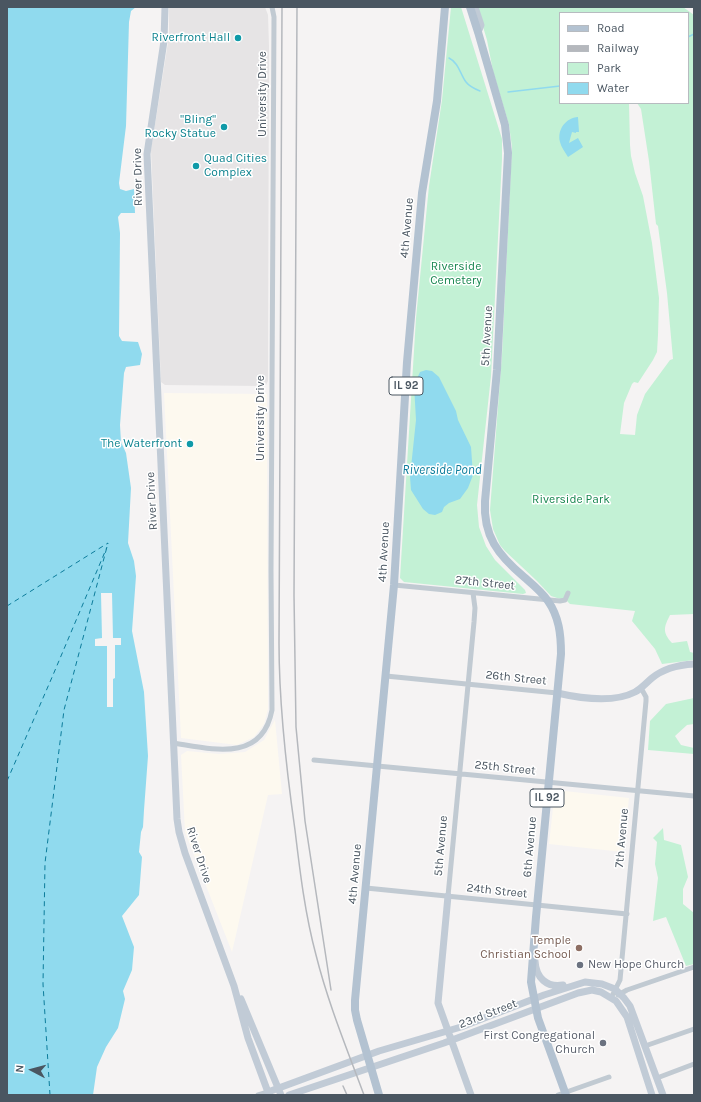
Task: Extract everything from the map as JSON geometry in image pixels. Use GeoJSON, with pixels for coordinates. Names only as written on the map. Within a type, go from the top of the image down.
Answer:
{"type":"FeatureCollection","features":[{"type":"Feature","properties":{"kind":"main road","name":"4th Avenue"},"geometry":{"type":"LineString","coordinates":[[379,1095],[355,1010],[394,585],[407,362],[424,180],[436,110],[445,7]]}},
{"type":"Feature","properties":{"kind":"main road"},"geometry":{"type":"LineString","coordinates":[[466,7],[469,17],[478,32]]}},
{"type":"Feature","properties":{"kind":"main road","name":"5th Avenue"},"geometry":{"type":"LineString","coordinates":[[470,7],[505,125],[508,153],[497,370],[485,501],[485,521],[490,538],[500,554],[547,599]]}},
{"type":"Feature","properties":{"kind":"main road","name":"6th Avenue"},"geometry":{"type":"LineString","coordinates":[[547,599],[556,616],[561,635],[561,654],[531,973],[532,991],[538,1018],[563,1094]]}},
{"type":"Feature","properties":{"kind":"street","name":"River Drive"},"geometry":{"type":"LineString","coordinates":[[165,7],[164,41],[147,154],[177,819],[181,840],[234,986],[248,1038],[268,1093]]}},
{"type":"Feature","properties":{"kind":"street","name":"University Drive"},"geometry":{"type":"LineString","coordinates":[[173,743],[222,749],[240,748],[249,745],[262,734],[267,726],[272,710],[271,562],[274,17],[272,7]]}},
{"type":"Feature","properties":{"kind":"street"},"geometry":{"type":"LineString","coordinates":[[475,7],[481,25],[478,32]]}},
{"type":"Feature","properties":{"kind":"street","name":"27th Street"},"geometry":{"type":"LineString","coordinates":[[394,585],[563,601],[568,593]]}},
{"type":"Feature","properties":{"kind":"street","name":"5th Avenue"},"geometry":{"type":"LineString","coordinates":[[471,1095],[438,1000],[475,608],[473,593]]}},
{"type":"Feature","properties":{"kind":"street"},"geometry":{"type":"LineString","coordinates":[[641,688],[662,670],[675,666],[694,664]]}},
{"type":"Feature","properties":{"kind":"street","name":"26th Street"},"geometry":{"type":"LineString","coordinates":[[386,676],[566,695],[610,698],[627,695],[641,688]]}},
{"type":"Feature","properties":{"kind":"street","name":"7th Avenue"},"geometry":{"type":"LineString","coordinates":[[618,992],[627,914],[646,701],[646,697],[641,688]]}},
{"type":"Feature","properties":{"kind":"street","name":"25th Street"},"geometry":{"type":"LineString","coordinates":[[314,760],[694,796]]}},
{"type":"Feature","properties":{"kind":"street","name":"24th Street"},"geometry":{"type":"LineString","coordinates":[[366,888],[627,914]]}},
{"type":"Feature","properties":{"kind":"street"},"geometry":{"type":"LineString","coordinates":[[534,936],[535,967],[537,973],[544,981],[552,986],[574,982],[585,982]]}},
{"type":"Feature","properties":{"kind":"street"},"geometry":{"type":"LineString","coordinates":[[652,1095],[626,1017],[622,1009],[611,998],[618,992],[694,967]]}},
{"type":"Feature","properties":{"kind":"street","name":"23rd Street"},"geometry":{"type":"LineString","coordinates":[[258,1095],[279,1092],[368,1055],[448,1031],[568,986],[585,982],[602,984],[618,992]]}},
{"type":"Feature","properties":{"kind":"street","name":"River Drive"},"geometry":{"type":"LineString","coordinates":[[234,986],[242,1000],[279,1092]]}},
{"type":"Feature","properties":{"kind":"street","name":"23rd Street"},"geometry":{"type":"LineString","coordinates":[[289,1095],[502,1022],[569,995],[587,991],[601,992],[611,998]]}},
{"type":"Feature","properties":{"kind":"street"},"geometry":{"type":"LineString","coordinates":[[618,992],[630,1006],[663,1095]]}},
{"type":"Feature","properties":{"kind":"street"},"geometry":{"type":"LineString","coordinates":[[646,1046],[694,1029]]}},
{"type":"Feature","properties":{"kind":"street"},"geometry":{"type":"LineString","coordinates":[[657,1078],[694,1064]]}},
{"type":"Feature","properties":{"kind":"street"},"geometry":{"type":"LineString","coordinates":[[563,1094],[609,1077]]}},
{"type":"Feature","properties":{"kind":"street"},"geometry":{"type":"LineString","coordinates":[[302,1095],[318,1086]]}},
{"type":"Feature","properties":{"kind":"shaded area"},"geometry":{"type":"Polygon","coordinates":[[[169,7],[265,7],[268,15],[268,381],[266,385],[165,385],[161,382],[151,150],[169,36],[169,7]]]}},
{"type":"Feature","properties":{"kind":"shaded area"},"geometry":{"type":"Polygon","coordinates":[[[164,393],[267,394],[268,709],[264,724],[254,737],[237,745],[181,738],[164,393]]]}},
{"type":"Feature","properties":{"kind":"shaded area"},"geometry":{"type":"Polygon","coordinates":[[[275,720],[282,794],[268,795],[232,952],[185,832],[181,755],[187,751],[219,754],[245,752],[264,740],[275,720]]]}},
{"type":"Feature","properties":{"kind":"shaded area"},"geometry":{"type":"Polygon","coordinates":[[[555,790],[629,798],[623,852],[549,844],[555,790]]]}},
{"type":"Feature","properties":{"kind":"green space","name":"Riverside Cemetery"},"geometry":{"type":"Polygon","coordinates":[[[451,7],[461,7],[502,139],[491,376],[477,505],[479,527],[486,546],[495,560],[525,590],[526,593],[523,594],[404,582],[400,578],[416,318],[429,186],[442,100],[451,7]]]}},
{"type":"Feature","properties":{"kind":"green space","name":"Riverside Park"},"geometry":{"type":"Polygon","coordinates":[[[477,7],[683,7],[694,15],[694,614],[670,615],[665,626],[665,632],[672,643],[687,641],[690,652],[694,653],[694,660],[662,664],[655,649],[632,621],[635,611],[570,604],[564,598],[560,599],[551,596],[505,551],[500,545],[493,529],[490,510],[502,355],[512,147],[509,125],[493,71],[487,40],[477,7]],[[559,12],[559,104],[629,104],[631,156],[643,196],[652,243],[659,298],[657,352],[638,383],[634,382],[632,384],[624,403],[620,434],[635,435],[637,415],[645,394],[670,360],[673,359],[667,293],[658,226],[656,224],[649,161],[641,109],[638,104],[689,104],[689,12],[559,12]]]}},
{"type":"Feature","properties":{"kind":"green space"},"geometry":{"type":"Polygon","coordinates":[[[694,698],[694,724],[687,725],[675,736],[681,745],[694,748],[694,754],[648,750],[650,721],[666,704],[694,698]]]}},
{"type":"Feature","properties":{"kind":"green space"},"geometry":{"type":"Polygon","coordinates":[[[663,828],[664,840],[681,845],[688,877],[683,889],[683,904],[694,913],[694,964],[686,966],[666,917],[653,921],[658,878],[655,864],[657,842],[653,838],[663,828]]]}},
{"type":"Feature","properties":{"kind":"water"},"geometry":{"type":"Polygon","coordinates":[[[7,7],[136,7],[131,11],[129,22],[126,126],[119,183],[120,189],[126,191],[134,189],[135,213],[121,213],[118,217],[120,233],[119,336],[122,341],[138,342],[142,354],[140,365],[126,367],[124,373],[120,425],[121,442],[126,453],[131,488],[128,543],[134,561],[136,576],[132,631],[144,692],[148,756],[143,827],[139,852],[142,857],[139,895],[122,916],[134,947],[132,970],[123,991],[125,999],[118,1028],[106,1047],[97,1067],[93,1095],[7,1095],[7,7]]]}},
{"type":"Feature","properties":{"kind":"water"},"geometry":{"type":"Polygon","coordinates":[[[578,117],[579,132],[572,132],[569,143],[578,138],[583,147],[568,157],[562,148],[559,137],[561,129],[566,122],[578,117]]]}},
{"type":"Feature","properties":{"kind":"water","name":"Riverside Pond"},"geometry":{"type":"Polygon","coordinates":[[[426,370],[432,371],[439,377],[456,411],[458,420],[471,447],[473,475],[468,488],[460,499],[449,503],[444,507],[442,512],[435,515],[429,514],[423,509],[411,490],[410,477],[416,420],[414,385],[420,372],[426,370]]]}},
{"type":"Feature","properties":{"kind":"pier"},"geometry":{"type":"Polygon","coordinates":[[[101,593],[112,593],[113,638],[121,638],[121,645],[115,645],[113,707],[107,707],[107,646],[95,646],[95,639],[102,638],[101,593]]]}},
{"type":"Feature","properties":{"kind":"waterway"},"geometry":{"type":"LineString","coordinates":[[689,36],[694,34]]}},
{"type":"Feature","properties":{"kind":"waterway"},"geometry":{"type":"LineString","coordinates":[[449,58],[455,63],[467,83],[480,91]]}},
{"type":"Feature","properties":{"kind":"waterway"},"geometry":{"type":"LineString","coordinates":[[508,92],[559,86]]}},
{"type":"Feature","properties":{"kind":"ferry route"},"geometry":{"type":"LineString","coordinates":[[7,606],[108,543]]}},
{"type":"Feature","properties":{"kind":"ferry route"},"geometry":{"type":"LineString","coordinates":[[50,1095],[43,984],[45,863],[64,710],[108,543]]}},
{"type":"Feature","properties":{"kind":"ferry route"},"geometry":{"type":"LineString","coordinates":[[7,781],[107,547]]}},
{"type":"Feature","properties":{"kind":"railway"},"geometry":{"type":"LineString","coordinates":[[282,7],[279,643],[282,713],[301,877],[309,924],[326,991],[364,1095]]}},
{"type":"Feature","properties":{"kind":"railway"},"geometry":{"type":"LineString","coordinates":[[297,7],[294,595],[296,727],[305,821],[331,990]]}},
{"type":"Feature","properties":{"kind":"railway"},"geometry":{"type":"LineString","coordinates":[[343,1086],[347,1095]]}},
{"type":"Feature","properties":{"kind":"place","name":"Riverfront Hall"},"geometry":{"type":"Point","coordinates":[238,38]}},
{"type":"Feature","properties":{"kind":"place","name":"\"Bling\" Rocky Statue"},"geometry":{"type":"Point","coordinates":[224,127]}},
{"type":"Feature","properties":{"kind":"place","name":"Quad Cities Complex"},"geometry":{"type":"Point","coordinates":[196,166]}},
{"type":"Feature","properties":{"kind":"place","name":"The Waterfront"},"geometry":{"type":"Point","coordinates":[190,444]}},
{"type":"Feature","properties":{"kind":"place","name":"Temple Christian School"},"geometry":{"type":"Point","coordinates":[579,948]}},
{"type":"Feature","properties":{"kind":"place","name":"New Hope Church"},"geometry":{"type":"Point","coordinates":[580,965]}},
{"type":"Feature","properties":{"kind":"place","name":"First Congregational Church"},"geometry":{"type":"Point","coordinates":[603,1043]}}]}
